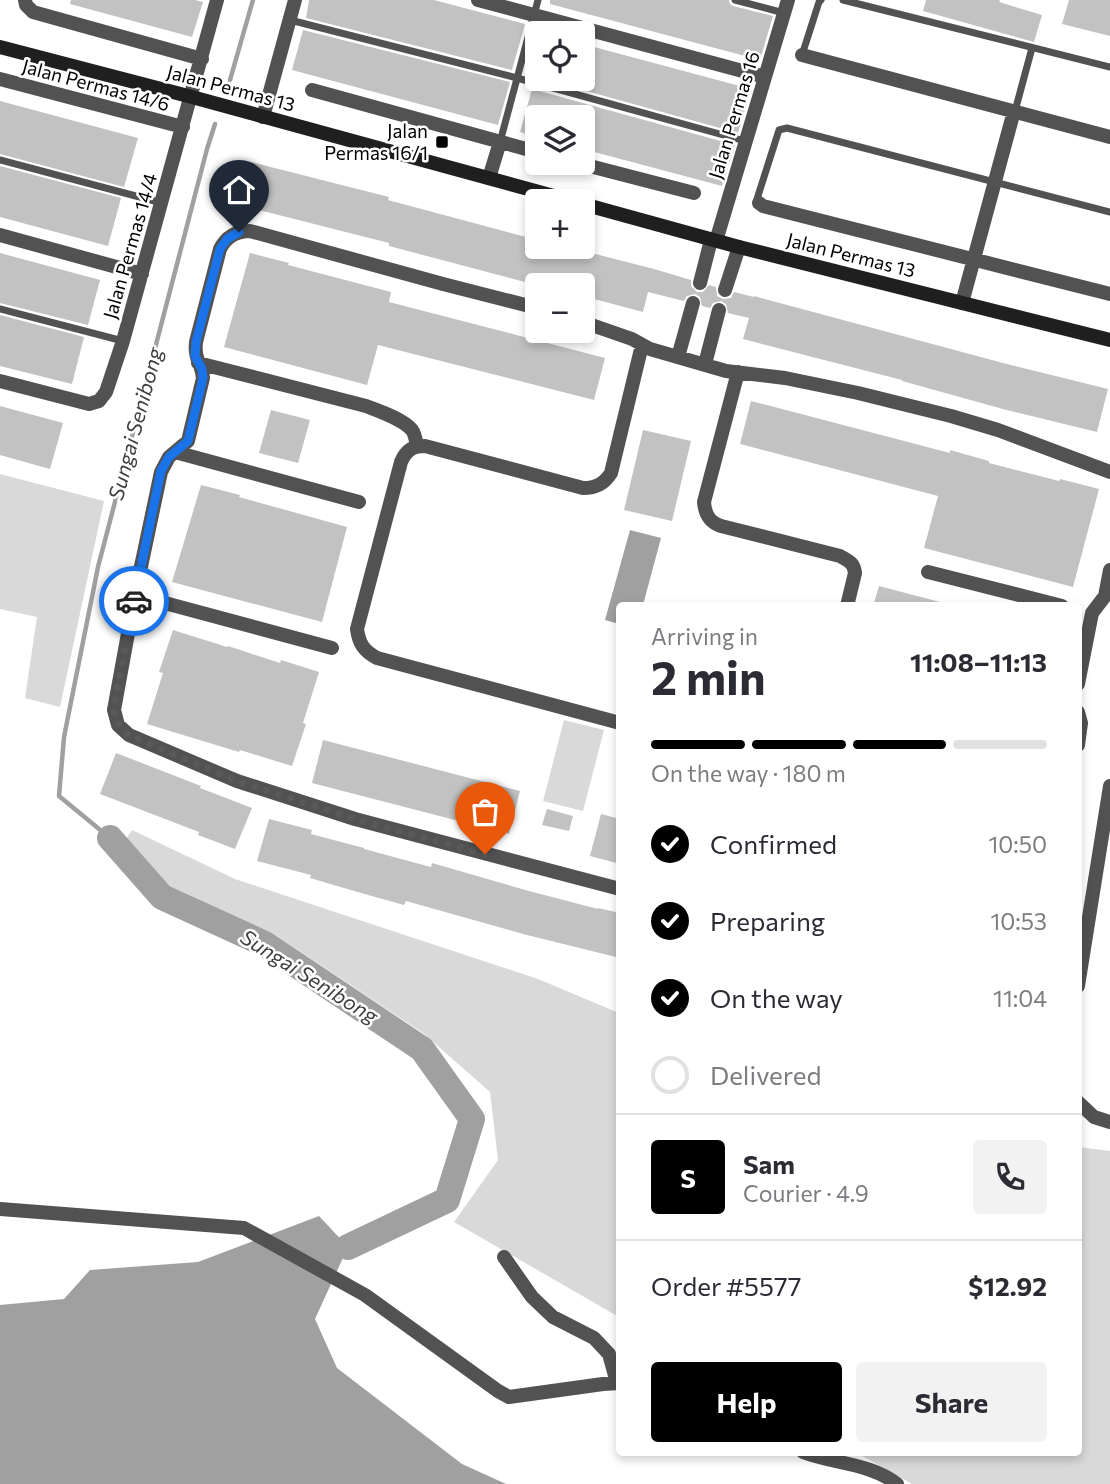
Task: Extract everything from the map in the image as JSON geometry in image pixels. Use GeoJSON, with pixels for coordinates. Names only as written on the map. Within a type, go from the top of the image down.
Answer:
{"type":"FeatureCollection","features":[{"type":"Feature","properties":{"kind":"main road","name":"Jalan Permas 13"},"geometry":{"type":"LineString","coordinates":[[0,47],[529,189]]}},
{"type":"Feature","properties":{"kind":"main road","name":"Jalan Permas 13"},"geometry":{"type":"LineString","coordinates":[[595,207],[739,247],[1110,340]]}},
{"type":"Feature","properties":{"kind":"street","name":"Jalan Permas 14/4"},"geometry":{"type":"LineString","coordinates":[[0,381],[89,404],[99,401],[106,392],[162,203],[216,0]]}},
{"type":"Feature","properties":{"kind":"street"},"geometry":{"type":"LineString","coordinates":[[262,117],[295,0]]}},
{"type":"Feature","properties":{"kind":"street"},"geometry":{"type":"LineString","coordinates":[[478,0],[765,77]]}},
{"type":"Feature","properties":{"kind":"street"},"geometry":{"type":"LineString","coordinates":[[29,6],[202,59]]}},
{"type":"Feature","properties":{"kind":"street","name":"Jalan Permas 16"},"geometry":{"type":"LineString","coordinates":[[699,283],[746,141],[786,7]]}},
{"type":"Feature","properties":{"kind":"street"},"geometry":{"type":"LineString","coordinates":[[802,55],[1110,137]]}},
{"type":"Feature","properties":{"kind":"street","name":"Jalan Permas 14/6"},"geometry":{"type":"LineString","coordinates":[[0,79],[183,127]]}},
{"type":"Feature","properties":{"kind":"street"},"geometry":{"type":"LineString","coordinates":[[312,90],[525,149]]}},
{"type":"Feature","properties":{"kind":"street"},"geometry":{"type":"LineString","coordinates":[[962,303],[1014,111]]}},
{"type":"Feature","properties":{"kind":"street"},"geometry":{"type":"LineString","coordinates":[[489,178],[500,142]]}},
{"type":"Feature","properties":{"kind":"street"},"geometry":{"type":"LineString","coordinates":[[595,167],[694,193]]}},
{"type":"Feature","properties":{"kind":"street"},"geometry":{"type":"LineString","coordinates":[[759,203],[1110,295]]}},
{"type":"Feature","properties":{"kind":"street"},"geometry":{"type":"LineString","coordinates":[[525,305],[250,231],[231,236],[220,249],[196,342],[195,356],[202,369],[203,378],[188,441],[175,452],[161,471],[114,705],[116,720],[129,735],[237,781],[355,819],[616,888]]}},
{"type":"Feature","properties":{"kind":"street"},"geometry":{"type":"LineString","coordinates":[[0,235],[142,274]]}},
{"type":"Feature","properties":{"kind":"street"},"geometry":{"type":"LineString","coordinates":[[725,289],[739,247]]}},
{"type":"Feature","properties":{"kind":"street"},"geometry":{"type":"LineString","coordinates":[[678,357],[693,303]]}},
{"type":"Feature","properties":{"kind":"street"},"geometry":{"type":"LineString","coordinates":[[705,365],[719,310]]}},
{"type":"Feature","properties":{"kind":"street"},"geometry":{"type":"LineString","coordinates":[[595,326],[650,349],[705,365],[858,393],[951,416],[998,430],[1110,472]]}},
{"type":"Feature","properties":{"kind":"street"},"geometry":{"type":"LineString","coordinates":[[616,722],[377,658],[362,647],[357,629],[401,462],[409,449],[425,446],[583,488],[601,485],[611,473],[642,345]]}},
{"type":"Feature","properties":{"kind":"street"},"geometry":{"type":"LineString","coordinates":[[198,363],[366,406],[411,428],[417,446]]}},
{"type":"Feature","properties":{"kind":"street"},"geometry":{"type":"LineString","coordinates":[[738,372],[704,502],[706,514],[720,526],[840,556],[849,561],[855,573],[848,602]]}},
{"type":"Feature","properties":{"kind":"street"},"geometry":{"type":"LineString","coordinates":[[175,452],[359,502]]}},
{"type":"Feature","properties":{"kind":"street"},"geometry":{"type":"LineString","coordinates":[[1082,642],[1085,611],[1105,596],[1110,570]]}},
{"type":"Feature","properties":{"kind":"street"},"geometry":{"type":"LineString","coordinates":[[928,572],[1046,602]]}},
{"type":"Feature","properties":{"kind":"street"},"geometry":{"type":"LineString","coordinates":[[135,594],[332,648]]}},
{"type":"Feature","properties":{"kind":"street"},"geometry":{"type":"LineString","coordinates":[[1082,961],[1110,786]]}},
{"type":"Feature","properties":{"kind":"street"},"geometry":{"type":"LineString","coordinates":[[1082,1106],[1094,1117],[1110,1122]]}},
{"type":"Feature","properties":{"kind":"street"},"geometry":{"type":"LineString","coordinates":[[0,1209],[244,1228],[365,1295],[509,1397],[616,1383]]}},
{"type":"Feature","properties":{"kind":"street"},"geometry":{"type":"LineString","coordinates":[[504,1256],[532,1297],[553,1317],[594,1338],[609,1354],[616,1377]]}},
{"type":"Feature","properties":{"kind":"street"},"geometry":{"type":"LineString","coordinates":[[820,1456],[880,1473],[897,1484]]}},
{"type":"Feature","properties":{"kind":"lane"},"geometry":{"type":"LineString","coordinates":[[500,142],[538,0]]}},
{"type":"Feature","properties":{"kind":"lane"},"geometry":{"type":"LineString","coordinates":[[735,0],[786,7]]}},
{"type":"Feature","properties":{"kind":"lane"},"geometry":{"type":"LineString","coordinates":[[802,55],[821,0]]}},
{"type":"Feature","properties":{"kind":"lane"},"geometry":{"type":"LineString","coordinates":[[843,0],[1110,67]]}},
{"type":"Feature","properties":{"kind":"lane"},"geometry":{"type":"LineString","coordinates":[[289,19],[746,141]]}},
{"type":"Feature","properties":{"kind":"lane"},"geometry":{"type":"LineString","coordinates":[[1014,111],[1032,48]]}},
{"type":"Feature","properties":{"kind":"lane"},"geometry":{"type":"LineString","coordinates":[[759,203],[757,199],[779,130],[788,128],[1110,212]]}},
{"type":"Feature","properties":{"kind":"lane"},"geometry":{"type":"LineString","coordinates":[[0,160],[162,203]]}},
{"type":"Feature","properties":{"kind":"lane"},"geometry":{"type":"LineString","coordinates":[[0,309],[123,341]]}},
{"type":"Feature","properties":{"kind":"shaded area"},"geometry":{"type":"Polygon","coordinates":[[[0,474],[104,501],[60,707],[25,698],[37,617],[0,609],[0,474]]]}},
{"type":"Feature","properties":{"kind":"shaded area"},"geometry":{"type":"Polygon","coordinates":[[[630,530],[661,538],[644,602],[616,602],[616,623],[605,620],[630,530]]]}},
{"type":"Feature","properties":{"kind":"shaded area"},"geometry":{"type":"Polygon","coordinates":[[[564,720],[604,730],[583,811],[543,801],[564,720]]]}},
{"type":"Feature","properties":{"kind":"shaded area"},"geometry":{"type":"Polygon","coordinates":[[[132,830],[235,879],[538,979],[616,1012],[616,1315],[454,1222],[498,1160],[490,1092],[423,1033],[274,934],[167,888],[123,844],[132,830]]]}},
{"type":"Feature","properties":{"kind":"shaded area"},"geometry":{"type":"Polygon","coordinates":[[[1082,1147],[1110,1151],[1110,1484],[912,1484],[862,1456],[1082,1456],[1082,1147]]]}},
{"type":"Feature","properties":{"kind":"shaded area"},"geometry":{"type":"Polygon","coordinates":[[[319,1216],[348,1247],[315,1319],[337,1368],[462,1464],[506,1484],[0,1484],[0,1305],[64,1299],[90,1270],[198,1262],[319,1216]]]}},
{"type":"Feature","properties":{"kind":"building"},"geometry":{"type":"Polygon","coordinates":[[[71,0],[203,2],[192,37],[70,4],[71,0]]]}},
{"type":"Feature","properties":{"kind":"building"},"geometry":{"type":"Polygon","coordinates":[[[309,0],[434,0],[525,24],[512,70],[306,18],[309,0]]]}},
{"type":"Feature","properties":{"kind":"building"},"geometry":{"type":"Polygon","coordinates":[[[550,0],[729,0],[733,6],[773,16],[760,60],[550,4],[550,0]]]}},
{"type":"Feature","properties":{"kind":"building"},"geometry":{"type":"Polygon","coordinates":[[[926,0],[1000,0],[999,2],[1042,15],[1034,42],[923,11],[926,0]]]}},
{"type":"Feature","properties":{"kind":"building"},"geometry":{"type":"Polygon","coordinates":[[[1069,0],[1110,0],[1110,36],[1062,24],[1069,0]]]}},
{"type":"Feature","properties":{"kind":"building"},"geometry":{"type":"Polygon","coordinates":[[[303,30],[510,82],[498,125],[292,70],[303,30]]]}},
{"type":"Feature","properties":{"kind":"building"},"geometry":{"type":"Polygon","coordinates":[[[595,47],[751,89],[738,133],[586,91],[595,91],[595,47]]]}},
{"type":"Feature","properties":{"kind":"building"},"geometry":{"type":"Polygon","coordinates":[[[531,91],[539,91],[590,105],[528,105],[531,91]]]}},
{"type":"Feature","properties":{"kind":"building"},"geometry":{"type":"Polygon","coordinates":[[[0,101],[138,138],[124,187],[0,154],[0,101]]]}},
{"type":"Feature","properties":{"kind":"building"},"geometry":{"type":"Polygon","coordinates":[[[595,106],[735,145],[722,186],[595,152],[595,106]]]}},
{"type":"Feature","properties":{"kind":"building"},"geometry":{"type":"Polygon","coordinates":[[[525,114],[525,133],[520,132],[525,114]]]}},
{"type":"Feature","properties":{"kind":"building"},"geometry":{"type":"Polygon","coordinates":[[[247,161],[389,197],[388,200],[525,237],[525,259],[595,259],[595,254],[691,280],[691,286],[697,292],[703,292],[709,285],[716,287],[717,296],[723,299],[731,298],[734,292],[754,296],[1108,389],[1097,432],[743,339],[749,318],[728,313],[726,304],[721,301],[713,303],[710,308],[702,306],[700,297],[695,294],[687,296],[684,301],[648,292],[643,312],[595,299],[595,273],[525,273],[525,282],[389,246],[389,243],[235,204],[247,161]]]}},
{"type":"Feature","properties":{"kind":"building"},"geometry":{"type":"Polygon","coordinates":[[[0,166],[121,198],[108,246],[0,217],[0,166]]]}},
{"type":"Feature","properties":{"kind":"building"},"geometry":{"type":"Polygon","coordinates":[[[0,253],[100,280],[88,325],[0,303],[0,253]]]}},
{"type":"Feature","properties":{"kind":"building"},"geometry":{"type":"Polygon","coordinates":[[[250,253],[391,292],[389,302],[525,337],[525,343],[547,343],[605,358],[594,400],[378,345],[367,385],[224,347],[250,253]]]}},
{"type":"Feature","properties":{"kind":"building"},"geometry":{"type":"Polygon","coordinates":[[[0,315],[84,337],[72,384],[0,366],[0,315]]]}},
{"type":"Feature","properties":{"kind":"building"},"geometry":{"type":"Polygon","coordinates":[[[751,401],[1099,489],[1073,587],[924,548],[938,496],[740,444],[751,401]]]}},
{"type":"Feature","properties":{"kind":"building"},"geometry":{"type":"Polygon","coordinates":[[[0,406],[63,423],[50,469],[0,455],[0,406]]]}},
{"type":"Feature","properties":{"kind":"building"},"geometry":{"type":"Polygon","coordinates":[[[271,410],[310,420],[298,463],[259,453],[271,410]]]}},
{"type":"Feature","properties":{"kind":"building"},"geometry":{"type":"Polygon","coordinates":[[[643,430],[691,441],[672,521],[624,510],[643,430]]]}},
{"type":"Feature","properties":{"kind":"building"},"geometry":{"type":"Polygon","coordinates":[[[201,485],[347,527],[322,622],[172,582],[201,485]]]}},
{"type":"Feature","properties":{"kind":"building"},"geometry":{"type":"Polygon","coordinates":[[[879,586],[940,602],[874,602],[879,586]]]}},
{"type":"Feature","properties":{"kind":"building"},"geometry":{"type":"Polygon","coordinates":[[[173,630],[280,663],[281,660],[319,672],[292,766],[147,724],[163,673],[159,672],[173,630]]]}},
{"type":"Feature","properties":{"kind":"building"},"geometry":{"type":"Polygon","coordinates":[[[323,740],[520,791],[509,834],[312,783],[323,740]]]}},
{"type":"Feature","properties":{"kind":"building"},"geometry":{"type":"Polygon","coordinates":[[[116,753],[252,808],[235,849],[198,835],[199,832],[100,794],[116,753]]]}},
{"type":"Feature","properties":{"kind":"building"},"geometry":{"type":"Polygon","coordinates":[[[547,809],[573,816],[569,831],[542,825],[547,809]]]}},
{"type":"Feature","properties":{"kind":"building"},"geometry":{"type":"Polygon","coordinates":[[[601,814],[616,818],[616,863],[590,856],[601,814]]]}},
{"type":"Feature","properties":{"kind":"building"},"geometry":{"type":"Polygon","coordinates":[[[269,819],[312,830],[311,834],[364,849],[431,867],[432,863],[616,912],[616,957],[406,901],[404,905],[257,861],[269,819]]]}},
{"type":"Feature","properties":{"kind":"waterway","name":"Sungai Senibong"},"geometry":{"type":"LineString","coordinates":[[230,80],[253,0]]}},
{"type":"Feature","properties":{"kind":"waterway","name":"Sungai Senibong"},"geometry":{"type":"LineString","coordinates":[[110,838],[59,796],[64,737],[98,567],[215,124]]}},
{"type":"Feature","properties":{"kind":"waterway","name":"Sungai Senibong"},"geometry":{"type":"LineString","coordinates":[[110,838],[162,897],[265,944],[422,1049],[472,1119],[447,1200],[348,1247]]}},
{"type":"Feature","properties":{"kind":"way so far"},"geometry":{"type":"LineString","coordinates":[[134,601],[114,705],[116,720],[129,735],[237,781],[355,819],[485,854]]}},
{"type":"Feature","properties":{"kind":"place","name":"Jalan Permas 16/1"},"geometry":{"type":"Point","coordinates":[442,142]}},
{"type":"Feature","properties":{"kind":"route"},"geometry":{"type":"LineString","coordinates":[[134,601],[161,471],[169,457],[188,441],[203,378],[202,369],[195,356],[196,342],[220,249],[227,239],[239,232]]}}]}
